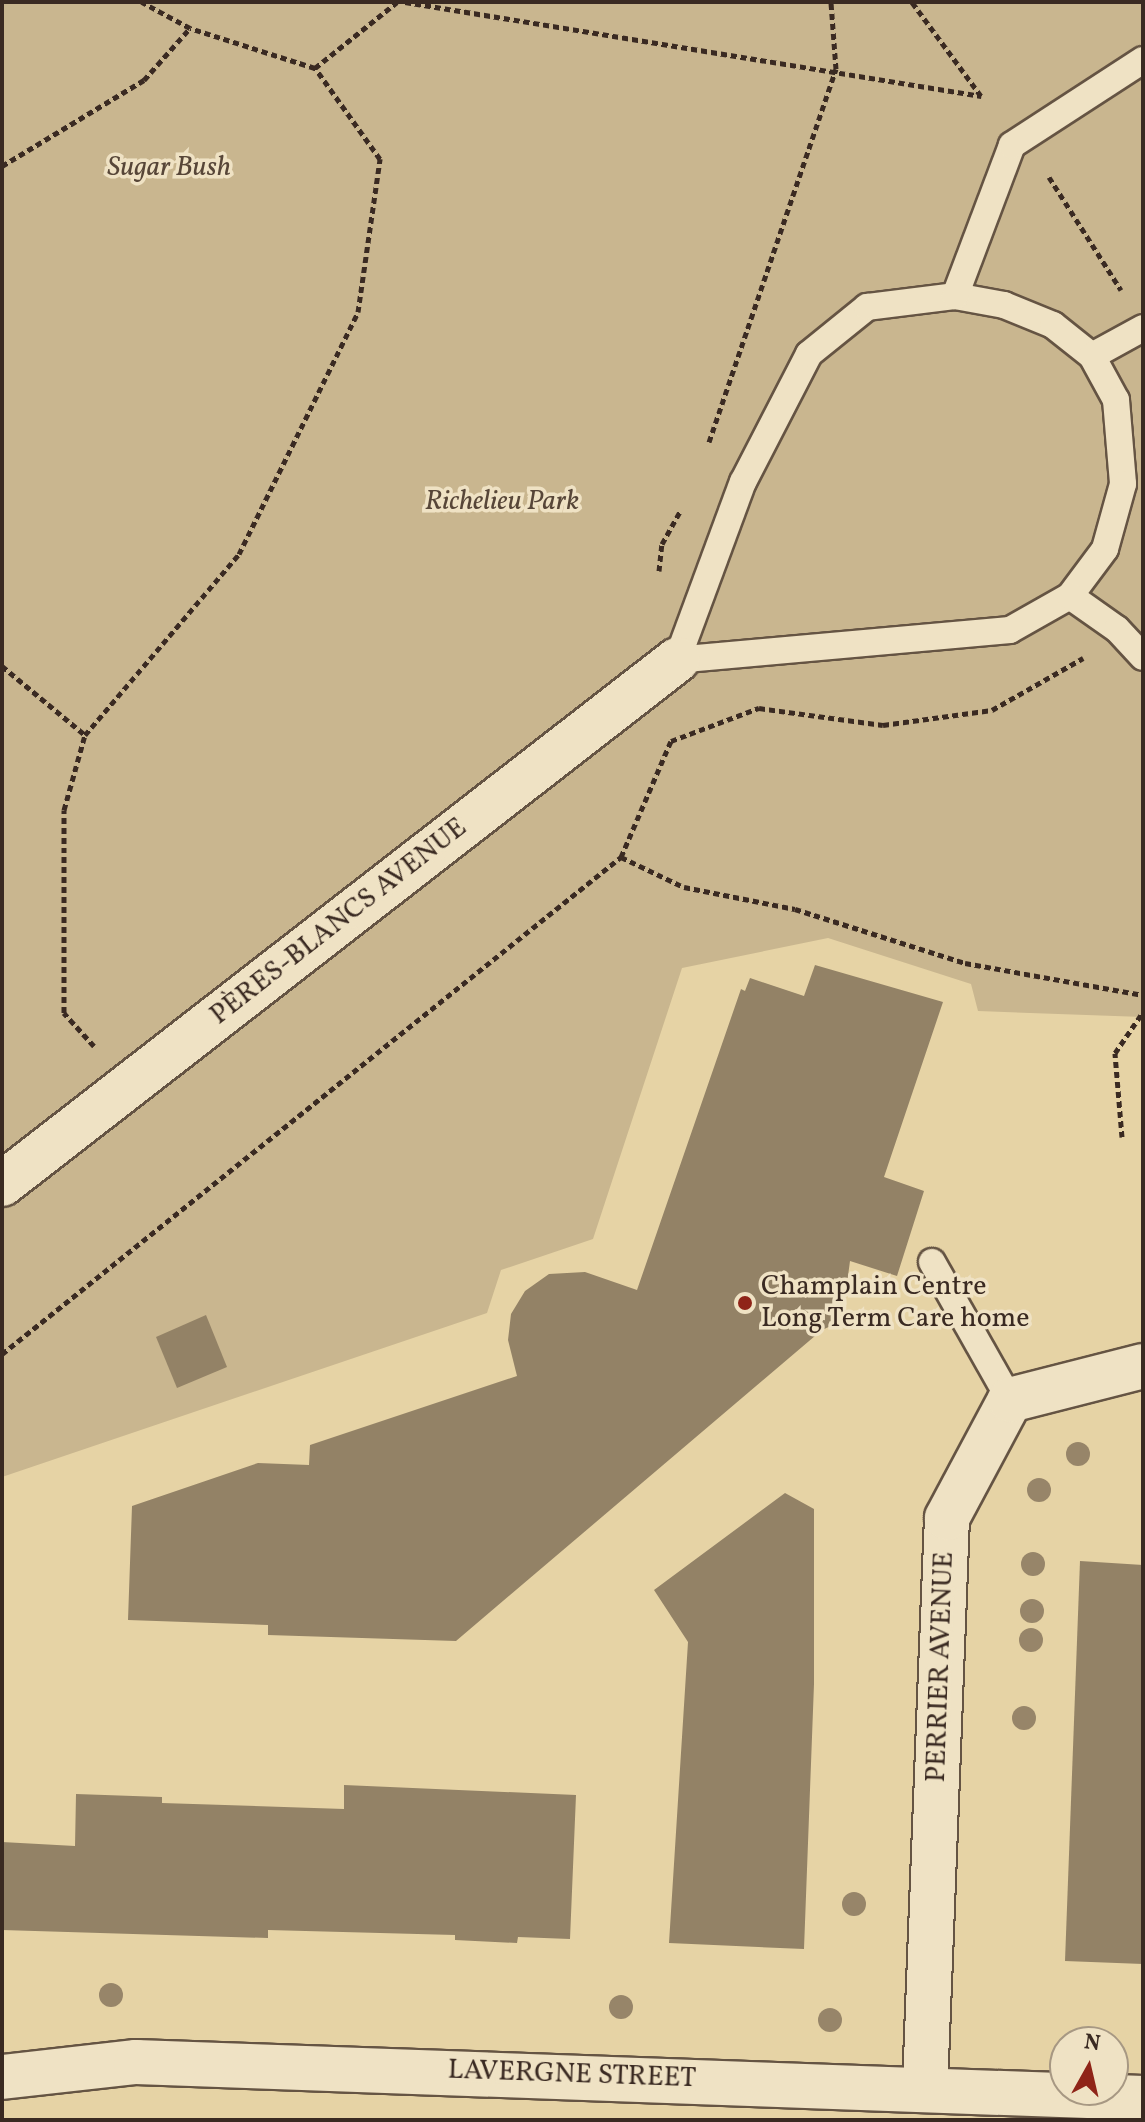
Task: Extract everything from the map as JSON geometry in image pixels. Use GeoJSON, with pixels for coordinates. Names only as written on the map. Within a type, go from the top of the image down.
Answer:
{"type":"FeatureCollection","features":[{"type":"Feature","properties":{"kind":"street","name":"PÈRES-BLANCS AVENUE"},"geometry":{"type":"LineString","coordinates":[[2,1184],[677,660]]}},
{"type":"Feature","properties":{"kind":"street"},"geometry":{"type":"LineString","coordinates":[[1010,1400],[1143,1366]]}},
{"type":"Feature","properties":{"kind":"street","name":"PERRIER AVENUE"},"geometry":{"type":"LineString","coordinates":[[925,2087],[947,1518],[1010,1400]]}},
{"type":"Feature","properties":{"kind":"street","name":"LAVERGNE STREET"},"geometry":{"type":"LineString","coordinates":[[2,2077],[136,2062],[925,2087],[1143,2098]]}},
{"type":"Feature","properties":{"kind":"lane"},"geometry":{"type":"LineString","coordinates":[[955,296],[1012,145],[1143,60]]}},
{"type":"Feature","properties":{"kind":"lane"},"geometry":{"type":"LineString","coordinates":[[955,296],[1004,305],[1053,325],[1092,356],[1116,400],[1123,484],[1105,549],[1070,596],[1010,630],[677,660],[743,482],[809,354],[867,307],[955,296]]}},
{"type":"Feature","properties":{"kind":"lane"},"geometry":{"type":"LineString","coordinates":[[1092,356],[1143,328]]}},
{"type":"Feature","properties":{"kind":"lane"},"geometry":{"type":"LineString","coordinates":[[1070,596],[1117,629],[1143,657]]}},
{"type":"Feature","properties":{"kind":"lane"},"geometry":{"type":"LineString","coordinates":[[932,1262],[1010,1400]]}},
{"type":"Feature","properties":{"kind":"path"},"geometry":{"type":"LineString","coordinates":[[129,1085],[64,1013],[64,810],[85,735],[239,554],[358,312],[380,159],[315,68],[190,28],[142,2]]}},
{"type":"Feature","properties":{"kind":"path"},"geometry":{"type":"LineString","coordinates":[[315,68],[397,2]]}},
{"type":"Feature","properties":{"kind":"path"},"geometry":{"type":"LineString","coordinates":[[405,2],[836,69],[981,96],[912,2]]}},
{"type":"Feature","properties":{"kind":"path"},"geometry":{"type":"LineString","coordinates":[[704,457],[836,69],[831,2]]}},
{"type":"Feature","properties":{"kind":"path"},"geometry":{"type":"LineString","coordinates":[[2,166],[144,80],[190,28]]}},
{"type":"Feature","properties":{"kind":"path"},"geometry":{"type":"LineString","coordinates":[[1024,137],[1126,298]]}},
{"type":"Feature","properties":{"kind":"path"},"geometry":{"type":"LineString","coordinates":[[657,584],[662,544],[688,498]]}},
{"type":"Feature","properties":{"kind":"path"},"geometry":{"type":"LineString","coordinates":[[2,1354],[621,857],[671,741],[759,708],[883,725],[992,710],[1067,671],[1117,629]]}},
{"type":"Feature","properties":{"kind":"path"},"geometry":{"type":"LineString","coordinates":[[2,666],[85,735]]}},
{"type":"Feature","properties":{"kind":"path"},"geometry":{"type":"LineString","coordinates":[[621,857],[684,887],[795,909],[965,963],[1143,995]]}},
{"type":"Feature","properties":{"kind":"path"},"geometry":{"type":"LineString","coordinates":[[1122,1137],[1115,1053],[1143,1012]]}},
{"type":"Feature","properties":{"kind":"green space","name":"Richelieu Park"},"geometry":{"type":"Polygon","coordinates":[[[2,2],[1143,2],[1143,1017],[978,1011],[971,984],[828,938],[682,968],[593,1239],[501,1270],[487,1313],[2,1477],[2,2]]]}},
{"type":"Feature","properties":{"kind":"building","name":"Champlain Centre Long Term Care home"},"geometry":{"type":"Polygon","coordinates":[[[815,965],[943,1002],[884,1177],[924,1191],[897,1276],[850,1261],[842,1321],[822,1330],[456,1641],[268,1635],[268,1625],[128,1620],[132,1506],[258,1463],[309,1465],[310,1445],[517,1376],[508,1340],[511,1314],[525,1291],[549,1274],[585,1272],[637,1290],[741,989],[745,991],[750,978],[804,996],[815,965]]]}},
{"type":"Feature","properties":{"kind":"building"},"geometry":{"type":"Polygon","coordinates":[[[206,1315],[227,1367],[177,1388],[156,1337],[206,1315]]]}},
{"type":"Feature","properties":{"kind":"building"},"geometry":{"type":"Polygon","coordinates":[[[785,1493],[814,1509],[814,1684],[804,1949],[669,1943],[688,1642],[654,1590],[785,1493]]]}},
{"type":"Feature","properties":{"kind":"building"},"geometry":{"type":"Polygon","coordinates":[[[1080,1561],[1143,1565],[1143,1964],[1065,1961],[1080,1561]]]}},
{"type":"Feature","properties":{"kind":"building"},"geometry":{"type":"Polygon","coordinates":[[[344,1785],[576,1795],[570,1939],[518,1937],[517,1943],[455,1940],[455,1935],[268,1930],[268,1938],[2,1930],[2,1842],[75,1846],[76,1794],[162,1797],[162,1803],[344,1809],[344,1785]]]}},
{"type":"Feature","properties":{"kind":"place","name":"Champlain Centre Long Term Care home"},"geometry":{"type":"Point","coordinates":[745,1303]}},
{"type":"Feature","properties":{"kind":"park label","name":"Sugar Bush"},"geometry":{"type":"Point","coordinates":[169,168]}}]}
